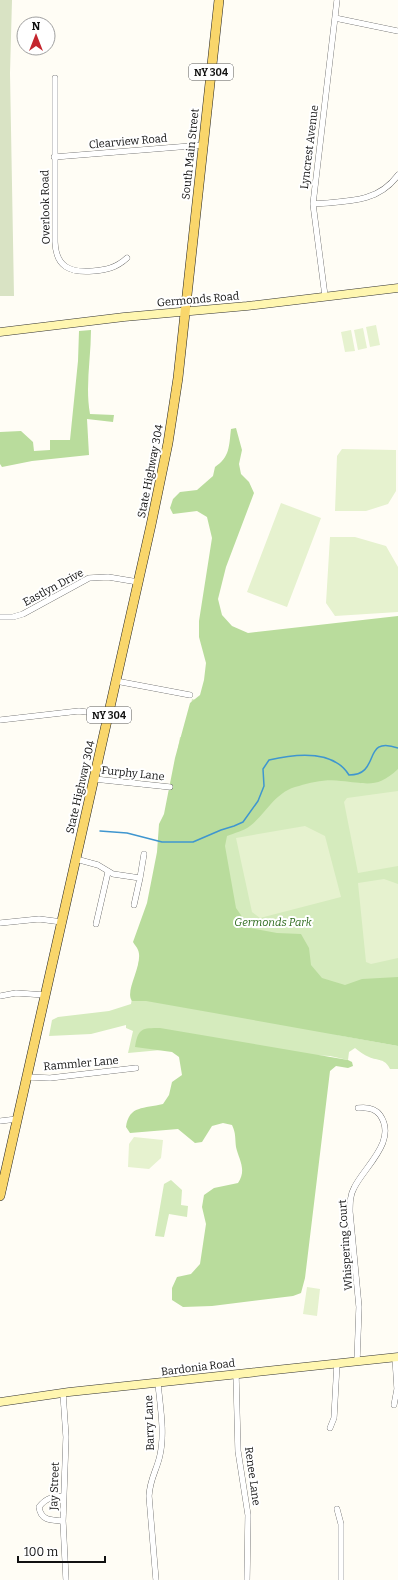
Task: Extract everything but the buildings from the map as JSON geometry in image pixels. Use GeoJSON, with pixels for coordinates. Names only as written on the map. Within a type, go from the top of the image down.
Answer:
{"type":"FeatureCollection","features":[{"type":"Feature","properties":{"kind":"main road","name":"South Main Street"},"geometry":{"type":"LineString","coordinates":[[185,311],[219,0]]}},
{"type":"Feature","properties":{"kind":"main road","name":"State Highway 304"},"geometry":{"type":"LineString","coordinates":[[0,1196],[109,715],[168,443],[185,311]]}},
{"type":"Feature","properties":{"kind":"street","name":"Lyncrest Avenue"},"geometry":{"type":"LineString","coordinates":[[325,296],[313,204],[337,0]]}},
{"type":"Feature","properties":{"kind":"street"},"geometry":{"type":"LineString","coordinates":[[335,18],[398,31]]}},
{"type":"Feature","properties":{"kind":"street","name":"Overlook Road"},"geometry":{"type":"LineString","coordinates":[[55,78],[55,247],[60,262],[69,269],[81,272],[112,268],[126,258]]}},
{"type":"Feature","properties":{"kind":"street","name":"Clearview Road"},"geometry":{"type":"LineString","coordinates":[[54,157],[203,145]]}},
{"type":"Feature","properties":{"kind":"street"},"geometry":{"type":"LineString","coordinates":[[313,204],[362,199],[376,195],[387,187],[398,175]]}},
{"type":"Feature","properties":{"kind":"street","name":"Germonds Road"},"geometry":{"type":"LineString","coordinates":[[0,332],[124,317],[273,303],[398,288]]}},
{"type":"Feature","properties":{"kind":"street","name":"Eastlyn Drive"},"geometry":{"type":"LineString","coordinates":[[0,617],[14,617],[23,614],[89,578],[108,576],[138,582]]}},
{"type":"Feature","properties":{"kind":"street"},"geometry":{"type":"LineString","coordinates":[[116,681],[190,695]]}},
{"type":"Feature","properties":{"kind":"street"},"geometry":{"type":"LineString","coordinates":[[0,720],[79,711],[109,715]]}},
{"type":"Feature","properties":{"kind":"street","name":"Furphy Lane"},"geometry":{"type":"LineString","coordinates":[[94,779],[170,787]]}},
{"type":"Feature","properties":{"kind":"street"},"geometry":{"type":"LineString","coordinates":[[134,905],[144,854]]}},
{"type":"Feature","properties":{"kind":"street"},"geometry":{"type":"LineString","coordinates":[[76,859],[98,865],[108,872],[140,878]]}},
{"type":"Feature","properties":{"kind":"street"},"geometry":{"type":"LineString","coordinates":[[96,924],[108,872]]}},
{"type":"Feature","properties":{"kind":"street"},"geometry":{"type":"LineString","coordinates":[[0,923],[39,919],[62,922]]}},
{"type":"Feature","properties":{"kind":"street"},"geometry":{"type":"LineString","coordinates":[[0,996],[16,993],[45,995]]}},
{"type":"Feature","properties":{"kind":"street","name":"Rammler Lane"},"geometry":{"type":"LineString","coordinates":[[27,1076],[50,1078],[136,1068]]}},
{"type":"Feature","properties":{"kind":"street","name":"Whispering Court"},"geometry":{"type":"LineString","coordinates":[[357,1361],[359,1307],[350,1197],[356,1183],[381,1150],[385,1133],[383,1121],[379,1114],[370,1108],[358,1108]]}},
{"type":"Feature","properties":{"kind":"street"},"geometry":{"type":"LineString","coordinates":[[0,1121],[17,1119]]}},
{"type":"Feature","properties":{"kind":"street"},"geometry":{"type":"LineString","coordinates":[[394,1406],[397,1389],[397,1357]]}},
{"type":"Feature","properties":{"kind":"street","name":"Bardonia Road"},"geometry":{"type":"LineString","coordinates":[[0,1402],[63,1392],[397,1357]]}},
{"type":"Feature","properties":{"kind":"street"},"geometry":{"type":"LineString","coordinates":[[330,1428],[334,1418],[337,1363]]}},
{"type":"Feature","properties":{"kind":"street","name":"Renee Lane"},"geometry":{"type":"LineString","coordinates":[[236,1374],[238,1451],[248,1515],[247,1580]]}},
{"type":"Feature","properties":{"kind":"street","name":"Barry Lane"},"geometry":{"type":"LineString","coordinates":[[156,1580],[149,1483],[160,1457],[162,1443],[158,1383]]}},
{"type":"Feature","properties":{"kind":"street","name":"Jay Street"},"geometry":{"type":"LineString","coordinates":[[63,1392],[66,1437],[63,1496],[66,1580]]}},
{"type":"Feature","properties":{"kind":"street"},"geometry":{"type":"LineString","coordinates":[[63,1496],[44,1500],[39,1507],[40,1514],[45,1519],[63,1521]]}},
{"type":"Feature","properties":{"kind":"street"},"geometry":{"type":"LineString","coordinates":[[337,1510],[340,1524],[341,1580]]}},
{"type":"Feature","properties":{"kind":"green space"},"geometry":{"type":"Polygon","coordinates":[[[0,0],[12,0],[10,73],[14,296],[0,296],[0,0]]]}},
{"type":"Feature","properties":{"kind":"green space"},"geometry":{"type":"Polygon","coordinates":[[[376,325],[380,345],[370,347],[366,327],[376,325]]]}},
{"type":"Feature","properties":{"kind":"green space"},"geometry":{"type":"Polygon","coordinates":[[[363,328],[367,348],[358,350],[354,330],[363,328]]]}},
{"type":"Feature","properties":{"kind":"green space"},"geometry":{"type":"Polygon","coordinates":[[[91,330],[88,382],[90,414],[114,415],[113,422],[87,419],[89,455],[32,461],[2,467],[0,464],[0,432],[21,431],[33,442],[34,451],[50,450],[50,440],[70,440],[78,361],[79,331],[91,330]]]}},
{"type":"Feature","properties":{"kind":"green space"},"geometry":{"type":"Polygon","coordinates":[[[351,330],[355,351],[345,352],[341,332],[351,330]]]}},
{"type":"Feature","properties":{"kind":"green space"},"geometry":{"type":"Polygon","coordinates":[[[236,428],[242,450],[239,464],[241,474],[249,482],[254,493],[226,567],[218,599],[222,615],[232,626],[248,633],[398,616],[398,769],[384,780],[378,782],[365,783],[336,780],[309,783],[291,789],[277,797],[248,828],[227,836],[225,846],[236,908],[250,928],[277,933],[301,934],[309,948],[311,965],[322,978],[345,985],[362,979],[398,977],[398,1046],[146,1001],[132,1001],[130,997],[130,991],[137,970],[139,956],[138,949],[133,942],[147,903],[157,852],[159,824],[164,814],[175,758],[190,703],[200,695],[206,663],[199,637],[199,621],[212,538],[207,517],[197,511],[173,514],[170,508],[173,499],[180,492],[197,490],[213,476],[215,467],[224,459],[228,451],[231,429],[236,428]]]}},
{"type":"Feature","properties":{"kind":"green space"},"geometry":{"type":"Polygon","coordinates":[[[342,449],[396,450],[396,491],[388,504],[366,511],[335,511],[337,456],[342,449]]]}},
{"type":"Feature","properties":{"kind":"green space"},"geometry":{"type":"Polygon","coordinates":[[[281,503],[321,518],[287,607],[247,592],[281,503]]]}},
{"type":"Feature","properties":{"kind":"green space"},"geometry":{"type":"Polygon","coordinates":[[[330,537],[355,537],[386,546],[398,567],[398,612],[335,616],[326,603],[330,537]]]}},
{"type":"Feature","properties":{"kind":"green space","name":"Germonds Park"},"geometry":{"type":"Polygon","coordinates":[[[398,619],[398,1044],[332,1034],[398,1046],[398,1069],[390,1069],[384,1061],[367,1056],[355,1048],[349,1052],[348,1060],[330,1056],[183,1048],[128,1053],[133,1031],[126,1028],[126,1025],[91,1034],[49,1036],[52,1020],[58,1017],[109,1011],[131,1004],[180,737],[185,738],[192,699],[207,703],[398,619]]]}},
{"type":"Feature","properties":{"kind":"green space"},"geometry":{"type":"Polygon","coordinates":[[[398,791],[398,866],[358,873],[344,802],[347,798],[398,791]]]}},
{"type":"Feature","properties":{"kind":"green space"},"geometry":{"type":"Polygon","coordinates":[[[305,826],[325,836],[341,897],[260,918],[252,912],[236,838],[305,826]]]}},
{"type":"Feature","properties":{"kind":"green space"},"geometry":{"type":"Polygon","coordinates":[[[384,879],[398,884],[398,958],[371,964],[366,962],[358,883],[384,879]]]}},
{"type":"Feature","properties":{"kind":"green space"},"geometry":{"type":"Polygon","coordinates":[[[149,1028],[160,1028],[348,1060],[352,1062],[353,1066],[348,1068],[336,1066],[330,1071],[305,1278],[301,1293],[293,1296],[212,1306],[183,1307],[172,1300],[172,1288],[177,1277],[191,1274],[200,1264],[206,1224],[202,1207],[204,1195],[214,1188],[238,1183],[241,1178],[242,1169],[232,1125],[223,1123],[212,1126],[202,1142],[195,1143],[178,1129],[130,1133],[126,1127],[130,1115],[134,1111],[163,1104],[169,1095],[172,1082],[182,1075],[179,1057],[172,1052],[135,1047],[139,1033],[142,1030],[149,1028]]]}},
{"type":"Feature","properties":{"kind":"green space"},"geometry":{"type":"Polygon","coordinates":[[[134,1137],[163,1140],[161,1158],[149,1169],[128,1167],[129,1144],[134,1137]]]}},
{"type":"Feature","properties":{"kind":"green space"},"geometry":{"type":"Polygon","coordinates":[[[171,1180],[182,1190],[181,1205],[188,1206],[187,1217],[169,1214],[164,1237],[155,1236],[164,1184],[171,1180]]]}},
{"type":"Feature","properties":{"kind":"green space"},"geometry":{"type":"Polygon","coordinates":[[[307,1287],[320,1289],[317,1316],[303,1314],[307,1287]]]}},
{"type":"Feature","properties":{"kind":"waterway"},"geometry":{"type":"LineString","coordinates":[[100,831],[127,833],[162,842],[193,842],[243,822],[258,801],[264,786],[263,769],[269,760],[302,755],[324,757],[342,767],[349,775],[359,773],[365,769],[375,751],[379,747],[387,745],[398,748]]}}]}
